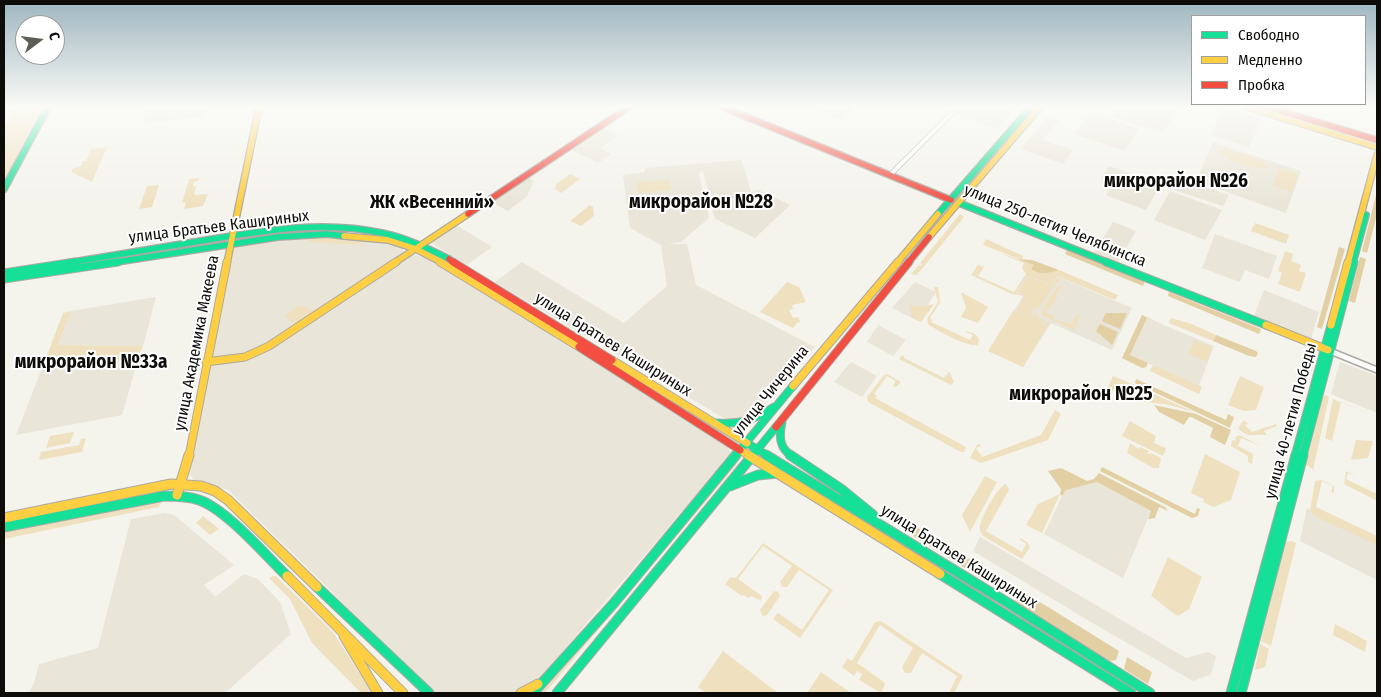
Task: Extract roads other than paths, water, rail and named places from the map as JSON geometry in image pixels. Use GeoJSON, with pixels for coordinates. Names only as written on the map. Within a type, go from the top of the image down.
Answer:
{"type":"FeatureCollection","features":[{"type":"Feature","properties":{"kind":"main road"},"geometry":{"type":"LineString","coordinates":[[4,189],[31,140]]}},
{"type":"Feature","properties":{"kind":"main road","name":"улица Академика Макеева"},"geometry":{"type":"LineString","coordinates":[[177,496],[188,462],[206,362],[252,140]]}},
{"type":"Feature","properties":{"kind":"main road"},"geometry":{"type":"LineString","coordinates":[[206,362],[244,357],[269,346],[403,258],[576,140]]}},
{"type":"Feature","properties":{"kind":"main road"},"geometry":{"type":"LineString","coordinates":[[418,246],[580,140]]}},
{"type":"Feature","properties":{"kind":"main road","name":"улица 250-летия Челябинска"},"geometry":{"type":"LineString","coordinates":[[802,140],[1327,350]]}},
{"type":"Feature","properties":{"kind":"main road","name":"улица Чичерина"},"geometry":{"type":"LineString","coordinates":[[533,693],[614,603],[747,443],[777,404],[951,200],[1006,140]]}},
{"type":"Feature","properties":{"kind":"main road","name":"улица Чичерина"},"geometry":{"type":"LineString","coordinates":[[558,692],[752,457],[897,275],[959,203],[1009,140]]}},
{"type":"Feature","properties":{"kind":"main road"},"geometry":{"type":"LineString","coordinates":[[1355,140],[1377,146]]}},
{"type":"Feature","properties":{"kind":"main road","name":"улица 40-летия Победы"},"geometry":{"type":"LineString","coordinates":[[1231,693],[1298,463],[1371,186],[1377,155]]}},
{"type":"Feature","properties":{"kind":"main road","name":"улица 40-летия Победы"},"geometry":{"type":"LineString","coordinates":[[1371,186],[1377,171]]}},
{"type":"Feature","properties":{"kind":"main road","name":"улица Братьев Кашириных"},"geometry":{"type":"LineString","coordinates":[[4,273],[232,239],[304,234],[375,238],[418,246],[893,532],[1150,693]]}},
{"type":"Feature","properties":{"kind":"main road","name":"улица Братьев Кашириных"},"geometry":{"type":"LineString","coordinates":[[4,280],[232,239]]}},
{"type":"Feature","properties":{"kind":"main road","name":"улица Братьев Кашириных"},"geometry":{"type":"LineString","coordinates":[[464,273],[778,474],[1131,693]]}},
{"type":"Feature","properties":{"kind":"main road"},"geometry":{"type":"LineString","coordinates":[[714,423],[744,424],[762,416],[777,404]]}},
{"type":"Feature","properties":{"kind":"main road"},"geometry":{"type":"LineString","coordinates":[[788,411],[780,425],[778,437],[780,445],[786,452],[841,489],[893,532]]}},
{"type":"Feature","properties":{"kind":"main road"},"geometry":{"type":"LineString","coordinates":[[728,486],[758,475],[778,474]]}},
{"type":"Feature","properties":{"kind":"main road"},"geometry":{"type":"LineString","coordinates":[[4,518],[182,484],[198,484],[215,491],[228,500],[352,622],[428,693]]}},
{"type":"Feature","properties":{"kind":"main road"},"geometry":{"type":"LineString","coordinates":[[4,527],[143,499],[189,496],[206,502],[219,510],[339,627],[403,693]]}},
{"type":"Feature","properties":{"kind":"main road","name":"улица 40-летия Победы"},"geometry":{"type":"LineString","coordinates":[[1241,693],[1271,561]]}},
{"type":"Feature","properties":{"kind":"main road"},"geometry":{"type":"LineString","coordinates":[[339,627],[378,693]]}},
{"type":"Feature","properties":{"kind":"main road"},"geometry":{"type":"LineString","coordinates":[[521,693],[544,680]]}},
{"type":"Feature","properties":{"kind":"street"},"geometry":{"type":"LineString","coordinates":[[890,175],[925,140]]}},
{"type":"Feature","properties":{"kind":"street","name":"улица 250-летия Челябинска"},"geometry":{"type":"LineString","coordinates":[[1327,350],[1377,370]]}},
{"type":"Feature","properties":{"kind":"tram line"},"geometry":{"type":"LineString","coordinates":[[1362,140],[1377,144]]}},
{"type":"Feature","properties":{"kind":"district","name":"микрорайон №26"},"geometry":{"type":"Point","coordinates":[1176,182]}},
{"type":"Feature","properties":{"kind":"district","name":"ЖК «Весенний»"},"geometry":{"type":"Point","coordinates":[432,203]}},
{"type":"Feature","properties":{"kind":"district","name":"микрорайон №28"},"geometry":{"type":"Point","coordinates":[701,203]}},
{"type":"Feature","properties":{"kind":"district","name":"микрорайон №33а"},"geometry":{"type":"Point","coordinates":[91,363]}},
{"type":"Feature","properties":{"kind":"district","name":"микрорайон №25"},"geometry":{"type":"Point","coordinates":[1081,395]}}]}
